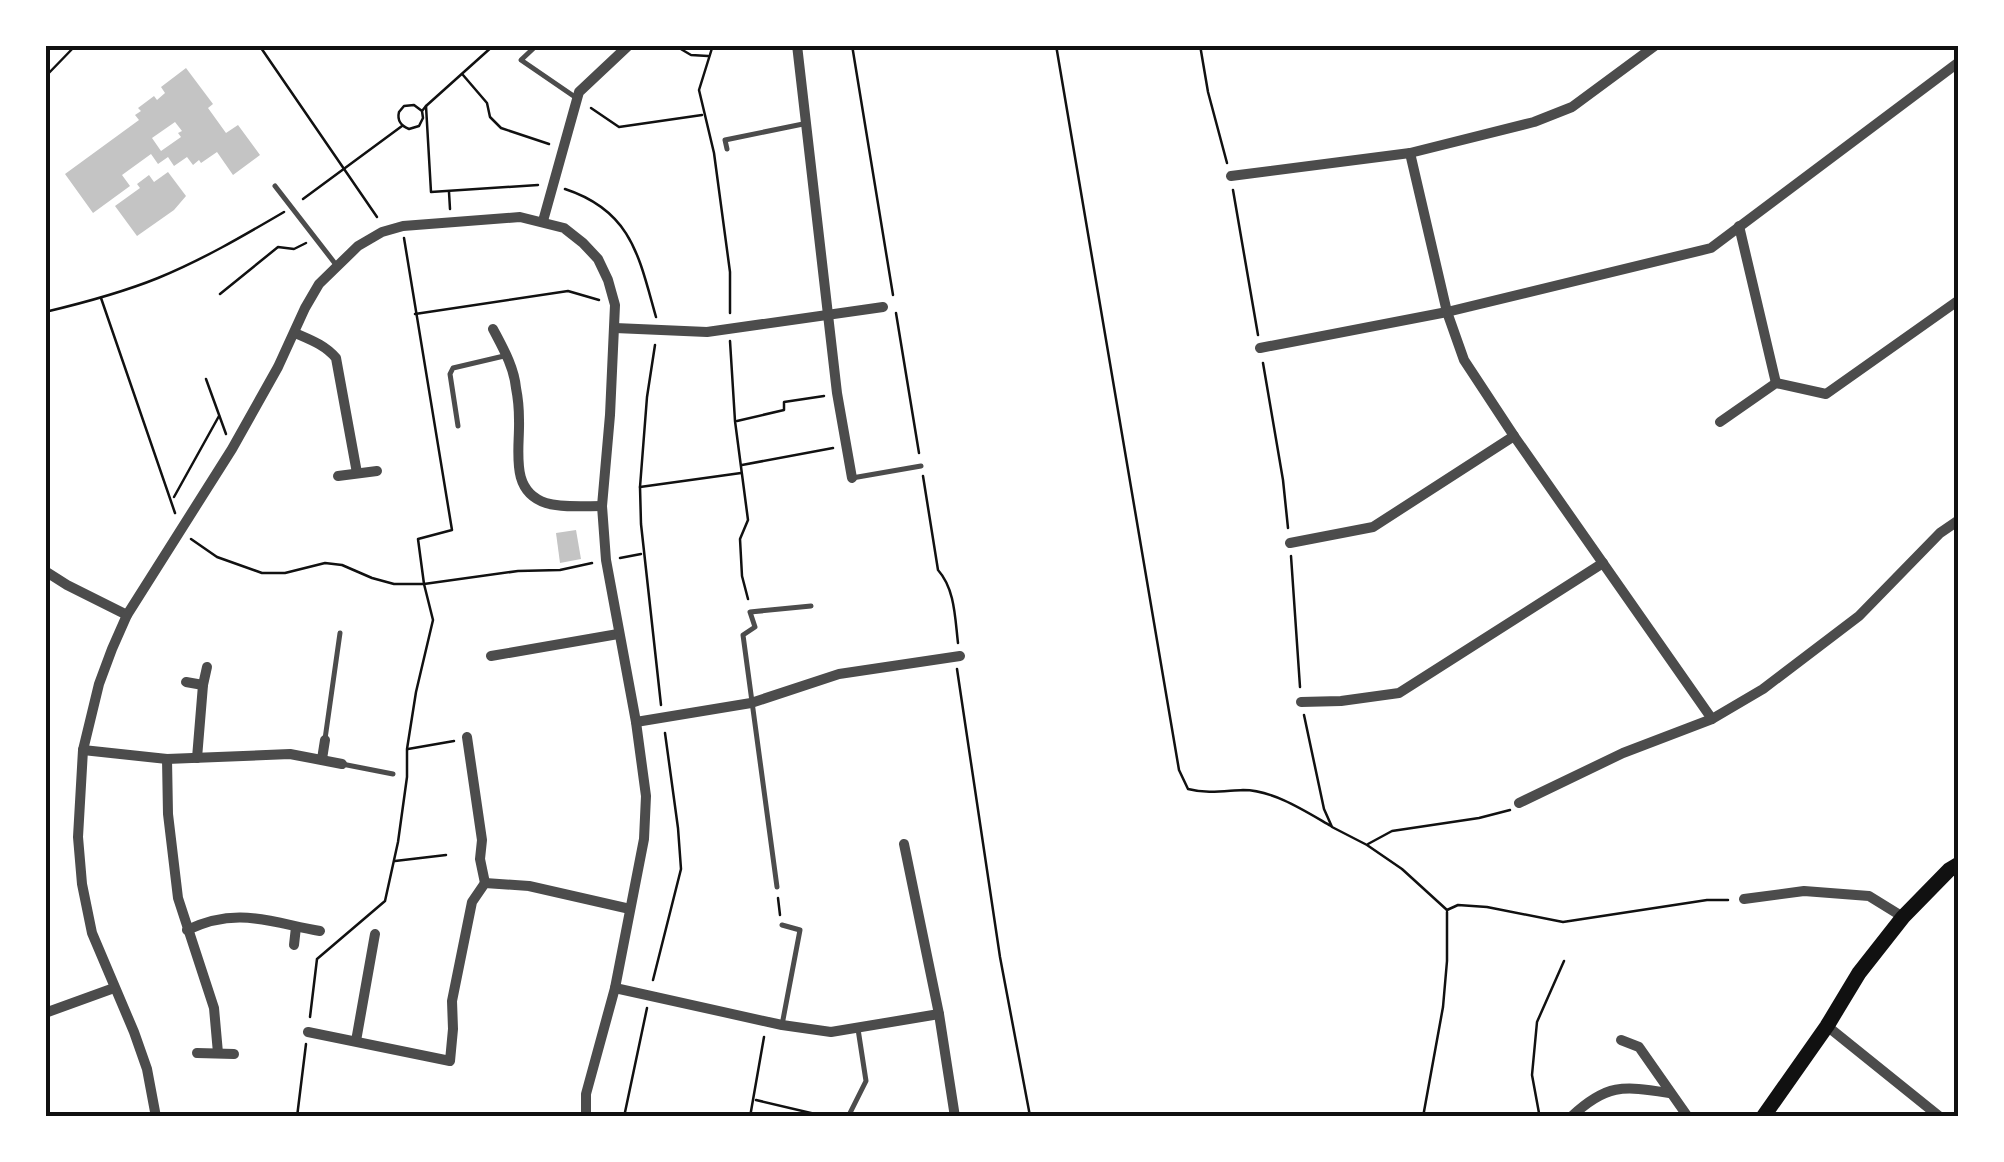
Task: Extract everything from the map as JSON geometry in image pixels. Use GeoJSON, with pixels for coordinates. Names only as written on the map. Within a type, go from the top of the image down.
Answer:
{"type":"FeatureCollection","features":[{"type":"Feature","properties":{"kind":"highway"},"geometry":{"type":"LineString","coordinates":[[1763,1117],[1859,973],[1903,917],[1959,864]]}},
{"type":"Feature","properties":{"kind":"street"},"geometry":{"type":"LineString","coordinates":[[543,221],[579,92],[628,45]]}},
{"type":"Feature","properties":{"kind":"street"},"geometry":{"type":"LineString","coordinates":[[797,45],[838,393],[852,478]]}},
{"type":"Feature","properties":{"kind":"street"},"geometry":{"type":"LineString","coordinates":[[1231,176],[1410,153],[1534,122],[1572,107],[1656,45]]}},
{"type":"Feature","properties":{"kind":"street"},"geometry":{"type":"LineString","coordinates":[[1260,348],[1447,312],[1712,248],[1959,62]]}},
{"type":"Feature","properties":{"kind":"street"},"geometry":{"type":"LineString","coordinates":[[1410,153],[1447,312],[1464,360],[1712,719]]}},
{"type":"Feature","properties":{"kind":"street"},"geometry":{"type":"LineString","coordinates":[[156,1117],[134,1032],[92,933],[82,884],[78,837],[83,750],[99,684],[127,615],[232,449],[319,284],[358,246],[386,231],[403,226],[520,217],[564,228],[598,259],[615,305],[602,506],[606,560],[646,796],[644,839],[615,988],[586,1094],[586,1117]]}},
{"type":"Feature","properties":{"kind":"street"},"geometry":{"type":"LineString","coordinates":[[1739,226],[1776,383]]}},
{"type":"Feature","properties":{"kind":"street"},"geometry":{"type":"LineString","coordinates":[[1720,422],[1776,383],[1826,394],[1959,300]]}},
{"type":"Feature","properties":{"kind":"street"},"geometry":{"type":"LineString","coordinates":[[615,328],[707,332],[889,305]]}},
{"type":"Feature","properties":{"kind":"street"},"geometry":{"type":"LineString","coordinates":[[492,330],[507,356],[516,384],[522,485],[548,504],[602,506]]}},
{"type":"Feature","properties":{"kind":"street"},"geometry":{"type":"LineString","coordinates":[[294,334],[318,343],[336,358],[357,473]]}},
{"type":"Feature","properties":{"kind":"street"},"geometry":{"type":"LineString","coordinates":[[1290,543],[1373,527],[1514,436]]}},
{"type":"Feature","properties":{"kind":"street"},"geometry":{"type":"LineString","coordinates":[[338,476],[377,471]]}},
{"type":"Feature","properties":{"kind":"street"},"geometry":{"type":"LineString","coordinates":[[1519,804],[1624,753],[1712,719],[1763,689],[1859,616],[1940,533],[1959,520]]}},
{"type":"Feature","properties":{"kind":"street"},"geometry":{"type":"LineString","coordinates":[[1301,702],[1399,693],[1603,563]]}},
{"type":"Feature","properties":{"kind":"street"},"geometry":{"type":"LineString","coordinates":[[45,571],[127,615]]}},
{"type":"Feature","properties":{"kind":"street"},"geometry":{"type":"LineString","coordinates":[[491,656],[618,634]]}},
{"type":"Feature","properties":{"kind":"street"},"geometry":{"type":"LineString","coordinates":[[636,722],[752,702],[839,674],[958,657]]}},
{"type":"Feature","properties":{"kind":"street"},"geometry":{"type":"LineString","coordinates":[[197,758],[207,667]]}},
{"type":"Feature","properties":{"kind":"street"},"geometry":{"type":"LineString","coordinates":[[186,682],[203,685]]}},
{"type":"Feature","properties":{"kind":"street"},"geometry":{"type":"LineString","coordinates":[[468,737],[482,840],[480,860],[486,884]]}},
{"type":"Feature","properties":{"kind":"street"},"geometry":{"type":"LineString","coordinates":[[322,760],[324,740]]}},
{"type":"Feature","properties":{"kind":"street"},"geometry":{"type":"LineString","coordinates":[[83,750],[167,759],[290,754],[342,764]]}},
{"type":"Feature","properties":{"kind":"street"},"geometry":{"type":"LineString","coordinates":[[167,759],[168,814],[178,898],[214,1008],[218,1053]]}},
{"type":"Feature","properties":{"kind":"street"},"geometry":{"type":"LineString","coordinates":[[904,844],[956,1117]]}},
{"type":"Feature","properties":{"kind":"street"},"geometry":{"type":"LineString","coordinates":[[486,884],[529,886],[630,909]]}},
{"type":"Feature","properties":{"kind":"street"},"geometry":{"type":"LineString","coordinates":[[308,1032],[450,1061],[452,1001],[458,968],[472,902],[486,884]]}},
{"type":"Feature","properties":{"kind":"street"},"geometry":{"type":"LineString","coordinates":[[1744,899],[1804,891],[1869,896],[1903,917]]}},
{"type":"Feature","properties":{"kind":"street"},"geometry":{"type":"LineString","coordinates":[[187,930],[208,920],[232,916],[320,931]]}},
{"type":"Feature","properties":{"kind":"street"},"geometry":{"type":"LineString","coordinates":[[294,946],[296,926]]}},
{"type":"Feature","properties":{"kind":"street"},"geometry":{"type":"LineString","coordinates":[[356,1041],[375,934]]}},
{"type":"Feature","properties":{"kind":"street"},"geometry":{"type":"LineString","coordinates":[[45,1013],[114,988]]}},
{"type":"Feature","properties":{"kind":"street"},"geometry":{"type":"LineString","coordinates":[[615,988],[831,1032],[939,1014]]}},
{"type":"Feature","properties":{"kind":"street"},"geometry":{"type":"LineString","coordinates":[[1827,1026],[1940,1117]]}},
{"type":"Feature","properties":{"kind":"street"},"geometry":{"type":"LineString","coordinates":[[1621,1040],[1639,1046],[1688,1117]]}},
{"type":"Feature","properties":{"kind":"street"},"geometry":{"type":"LineString","coordinates":[[197,1053],[234,1054]]}},
{"type":"Feature","properties":{"kind":"street"},"geometry":{"type":"LineString","coordinates":[[1571,1117],[1589,1100],[1607,1091],[1622,1088],[1670,1093]]}},
{"type":"Feature","properties":{"kind":"lane"},"geometry":{"type":"LineString","coordinates":[[537,45],[521,60],[577,98]]}},
{"type":"Feature","properties":{"kind":"lane"},"geometry":{"type":"LineString","coordinates":[[727,149],[726,140],[806,124]]}},
{"type":"Feature","properties":{"kind":"lane"},"geometry":{"type":"LineString","coordinates":[[276,186],[337,266]]}},
{"type":"Feature","properties":{"kind":"lane"},"geometry":{"type":"LineString","coordinates":[[458,426],[450,374],[454,368],[507,356]]}},
{"type":"Feature","properties":{"kind":"lane"},"geometry":{"type":"LineString","coordinates":[[852,478],[922,466]]}},
{"type":"Feature","properties":{"kind":"lane"},"geometry":{"type":"LineString","coordinates":[[777,887],[743,635],[754,627],[750,612],[811,606]]}},
{"type":"Feature","properties":{"kind":"lane"},"geometry":{"type":"LineString","coordinates":[[324,740],[340,634]]}},
{"type":"Feature","properties":{"kind":"lane"},"geometry":{"type":"LineString","coordinates":[[342,764],[394,774]]}},
{"type":"Feature","properties":{"kind":"lane"},"geometry":{"type":"LineString","coordinates":[[782,925],[800,930],[782,1024]]}},
{"type":"Feature","properties":{"kind":"lane"},"geometry":{"type":"LineString","coordinates":[[848,1117],[866,1081],[858,1029]]}},
{"type":"Feature","properties":{"kind":"path"},"geometry":{"type":"LineString","coordinates":[[45,77],[76,45]]}},
{"type":"Feature","properties":{"kind":"path"},"geometry":{"type":"LineString","coordinates":[[259,45],[386,231]]}},
{"type":"Feature","properties":{"kind":"path"},"geometry":{"type":"LineString","coordinates":[[422,111],[494,45]]}},
{"type":"Feature","properties":{"kind":"path"},"geometry":{"type":"LineString","coordinates":[[674,45],[691,55],[710,56]]}},
{"type":"Feature","properties":{"kind":"path"},"geometry":{"type":"LineString","coordinates":[[852,45],[889,305],[922,466],[938,570],[952,597],[1000,957],[1030,1116],[1023,1117]]}},
{"type":"Feature","properties":{"kind":"path"},"geometry":{"type":"LineString","coordinates":[[1056,45],[1179,770],[1188,789],[1202,793],[1263,793],[1298,808],[1402,869],[1446,910],[1443,1008],[1424,1117]]}},
{"type":"Feature","properties":{"kind":"path"},"geometry":{"type":"LineString","coordinates":[[1211,45],[1201,46],[1208,92],[1231,176],[1282,480],[1301,702],[1324,809],[1332,827]]}},
{"type":"Feature","properties":{"kind":"path"},"geometry":{"type":"LineString","coordinates":[[462,74],[487,103],[490,117],[501,128],[563,148]]}},
{"type":"Feature","properties":{"kind":"path"},"geometry":{"type":"LineString","coordinates":[[577,98],[619,128],[703,115]]}},
{"type":"Feature","properties":{"kind":"path"},"geometry":{"type":"LineString","coordinates":[[414,105],[422,111],[419,126],[402,126],[398,116],[404,106],[414,105]]}},
{"type":"Feature","properties":{"kind":"path"},"geometry":{"type":"LineString","coordinates":[[426,106],[431,192],[552,184],[583,195],[610,212],[632,241],[656,318],[640,486],[643,554],[680,869],[624,1117]]}},
{"type":"Feature","properties":{"kind":"path"},"geometry":{"type":"LineString","coordinates":[[45,312],[158,278],[224,248],[293,207],[402,126]]}},
{"type":"Feature","properties":{"kind":"path"},"geometry":{"type":"LineString","coordinates":[[449,191],[451,222]]}},
{"type":"Feature","properties":{"kind":"path"},"geometry":{"type":"LineString","coordinates":[[297,1117],[317,959],[385,901],[394,862],[416,692],[434,620],[418,539],[452,530],[403,226]]}},
{"type":"Feature","properties":{"kind":"path"},"geometry":{"type":"LineString","coordinates":[[220,294],[278,247],[294,249],[316,238]]}},
{"type":"Feature","properties":{"kind":"path"},"geometry":{"type":"LineString","coordinates":[[416,314],[568,291],[615,305]]}},
{"type":"Feature","properties":{"kind":"path"},"geometry":{"type":"LineString","coordinates":[[100,298],[172,500],[178,531],[217,558],[262,574],[325,563],[342,565],[394,584],[424,584],[518,571],[560,570],[643,554]]}},
{"type":"Feature","properties":{"kind":"path"},"geometry":{"type":"LineString","coordinates":[[206,379],[232,449]]}},
{"type":"Feature","properties":{"kind":"path"},"geometry":{"type":"LineString","coordinates":[[735,421],[784,410],[784,402],[838,393]]}},
{"type":"Feature","properties":{"kind":"path"},"geometry":{"type":"LineString","coordinates":[[172,500],[219,416]]}},
{"type":"Feature","properties":{"kind":"path"},"geometry":{"type":"LineString","coordinates":[[741,465],[848,445]]}},
{"type":"Feature","properties":{"kind":"path"},"geometry":{"type":"LineString","coordinates":[[640,486],[742,473]]}},
{"type":"Feature","properties":{"kind":"path"},"geometry":{"type":"LineString","coordinates":[[407,749],[454,741]]}},
{"type":"Feature","properties":{"kind":"path"},"geometry":{"type":"LineString","coordinates":[[1367,845],[1392,831],[1505,813],[1519,804]]}},
{"type":"Feature","properties":{"kind":"path"},"geometry":{"type":"LineString","coordinates":[[394,862],[446,855]]}},
{"type":"Feature","properties":{"kind":"path"},"geometry":{"type":"LineString","coordinates":[[777,887],[782,925]]}},
{"type":"Feature","properties":{"kind":"path"},"geometry":{"type":"LineString","coordinates":[[1446,910],[1458,904],[1563,922],[1707,900],[1744,899]]}},
{"type":"Feature","properties":{"kind":"path"},"geometry":{"type":"LineString","coordinates":[[1544,1117],[1539,1113],[1532,1074],[1537,1022],[1564,961]]}},
{"type":"Feature","properties":{"kind":"path"},"geometry":{"type":"LineString","coordinates":[[750,1117],[766,1021]]}},
{"type":"Feature","properties":{"kind":"path"},"geometry":{"type":"LineString","coordinates":[[754,1099],[828,1117]]}},
{"type":"Feature","properties":{"kind":"building"},"geometry":{"type":"Polygon","coordinates":[[[186,68],[213,104],[208,108],[226,133],[238,125],[260,155],[233,175],[217,152],[201,163],[199,160],[193,165],[187,157],[174,166],[168,157],[158,164],[151,154],[122,175],[130,186],[93,213],[65,174],[139,120],[135,115],[141,111],[138,108],[165,93],[161,87],[186,68]],[[175,122],[152,138],[161,151],[181,137],[178,133],[182,131],[175,122]]]}},
{"type":"Feature","properties":{"kind":"building"},"geometry":{"type":"Polygon","coordinates":[[[168,172],[186,196],[174,210],[137,236],[115,206],[140,188],[137,184],[149,175],[154,182],[168,172]]]}},
{"type":"Feature","properties":{"kind":"building"},"geometry":{"type":"Polygon","coordinates":[[[576,530],[581,559],[560,563],[556,533],[576,530]]]}}]}
